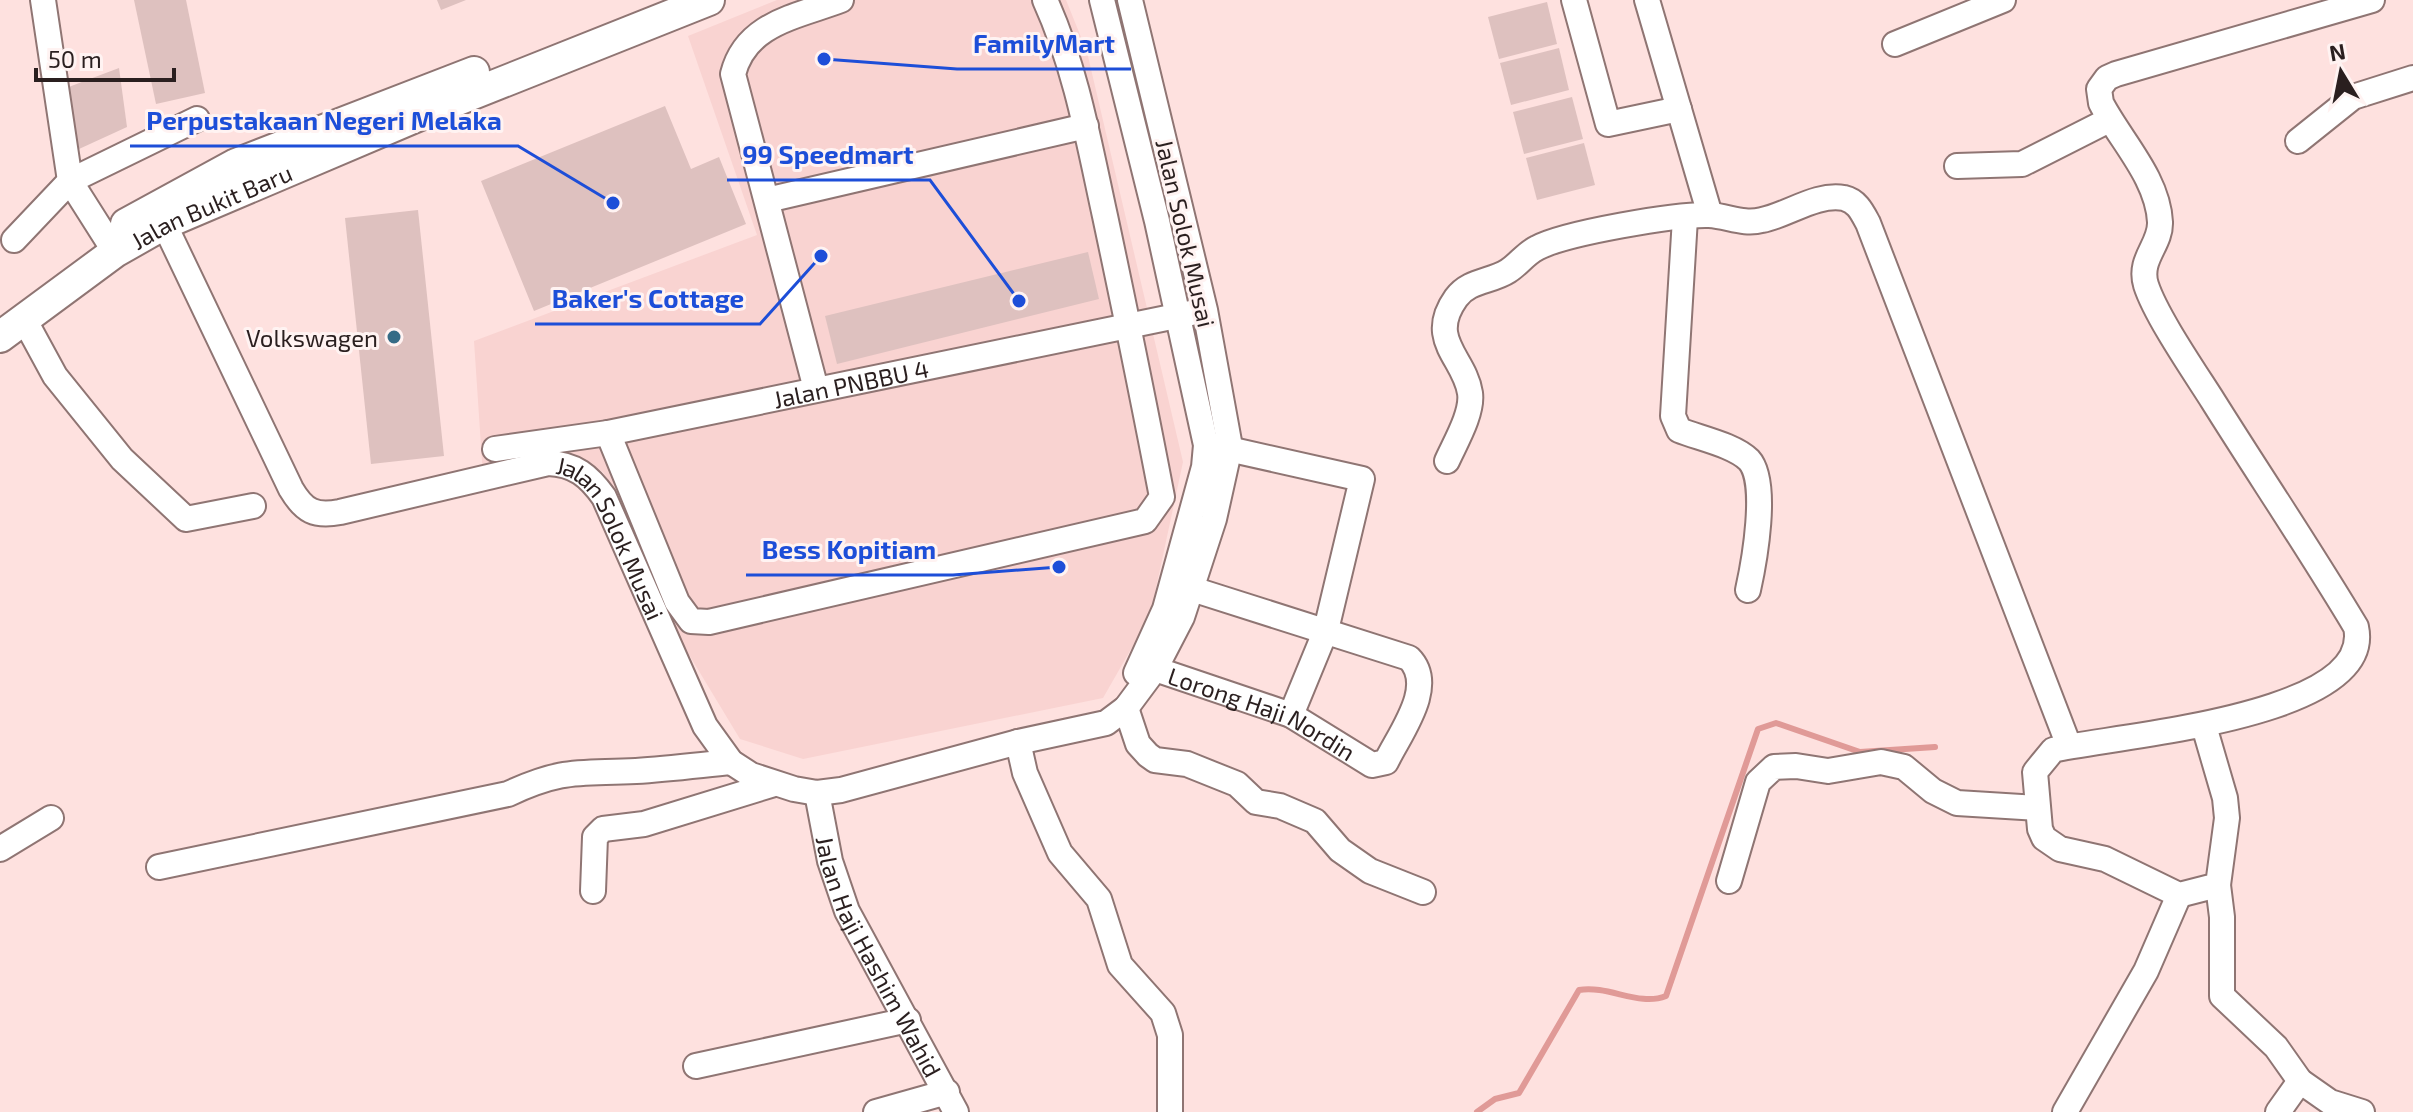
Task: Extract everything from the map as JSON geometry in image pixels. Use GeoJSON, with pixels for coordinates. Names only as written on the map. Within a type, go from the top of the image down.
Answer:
{"type":"FeatureCollection","features":[{"type":"Feature","properties":{"kind":"main road","name":"Jalan Bukit Baru"},"geometry":{"type":"LineString","coordinates":[[0,337],[12,319],[110,245],[236,164],[667,0]]}},
{"type":"Feature","properties":{"kind":"main road","name":"Jalan Bukit Baru"},"geometry":{"type":"LineString","coordinates":[[160,214],[392,127],[709,0]]}},
{"type":"Feature","properties":{"kind":"street"},"geometry":{"type":"LineString","coordinates":[[43,0],[70,181],[110,245]]}},
{"type":"Feature","properties":{"kind":"street"},"geometry":{"type":"LineString","coordinates":[[816,389],[733,74],[738,52],[757,32],[841,0]]}},
{"type":"Feature","properties":{"kind":"street"},"geometry":{"type":"LineString","coordinates":[[608,433],[654,550],[677,602],[691,621],[709,622],[1145,521],[1162,497],[1130,327],[1086,126],[1062,38],[1045,0]]}},
{"type":"Feature","properties":{"kind":"street","name":"Jalan Solok Musai"},"geometry":{"type":"LineString","coordinates":[[1102,0],[1178,316],[1218,446]]}},
{"type":"Feature","properties":{"kind":"street","name":"Jalan Solok Musai"},"geometry":{"type":"LineString","coordinates":[[160,214],[291,489],[304,509],[314,514],[340,512],[548,463],[564,463],[580,470],[604,497],[705,726],[731,762],[774,784],[817,793],[868,784],[1018,742],[1106,723],[1126,708],[1155,669],[1192,589],[1214,519],[1218,446],[1205,310],[1130,0]]}},
{"type":"Feature","properties":{"kind":"street"},"geometry":{"type":"LineString","coordinates":[[1574,0],[1608,124],[1679,109]]}},
{"type":"Feature","properties":{"kind":"street"},"geometry":{"type":"LineString","coordinates":[[1647,0],[1710,215]]}},
{"type":"Feature","properties":{"kind":"street"},"geometry":{"type":"LineString","coordinates":[[1895,44],[2003,0]]}},
{"type":"Feature","properties":{"kind":"street"},"geometry":{"type":"LineString","coordinates":[[2218,885],[2179,895],[2105,859],[2060,849],[2044,838],[2037,808],[2035,772],[2053,750],[2204,726],[2268,708],[2326,680],[2355,655],[2359,640],[2356,627],[2186,358],[2146,285],[2144,267],[2158,238],[2160,223],[2157,205],[2150,185],[2109,120],[2098,95],[2107,78],[2372,0]]}},
{"type":"Feature","properties":{"kind":"street"},"geometry":{"type":"LineString","coordinates":[[2298,141],[2353,97],[2413,78]]}},
{"type":"Feature","properties":{"kind":"street"},"geometry":{"type":"LineString","coordinates":[[14,240],[70,181],[197,119]]}},
{"type":"Feature","properties":{"kind":"street"},"geometry":{"type":"LineString","coordinates":[[1957,166],[2022,164],[2109,120]]}},
{"type":"Feature","properties":{"kind":"street"},"geometry":{"type":"LineString","coordinates":[[767,200],[1086,126]]}},
{"type":"Feature","properties":{"kind":"street"},"geometry":{"type":"LineString","coordinates":[[1447,461],[1470,403],[1467,381],[1446,340],[1446,322],[1458,294],[1472,283],[1509,271],[1525,255],[1549,243],[1623,226],[1710,215],[1744,222],[1763,220],[1835,198],[1847,199],[1859,207],[1912,332],[2069,746]]}},
{"type":"Feature","properties":{"kind":"street"},"geometry":{"type":"LineString","coordinates":[[1685,218],[1673,416],[1679,430],[1742,455],[1753,467],[1759,533],[1748,590]]}},
{"type":"Feature","properties":{"kind":"street","name":"Jalan PNBBU 4"},"geometry":{"type":"LineString","coordinates":[[495,449],[608,433],[1205,310]]}},
{"type":"Feature","properties":{"kind":"street"},"geometry":{"type":"LineString","coordinates":[[12,319],[122,459],[186,519],[253,506]]}},
{"type":"Feature","properties":{"kind":"street"},"geometry":{"type":"LineString","coordinates":[[1218,446],[1362,479],[1326,630],[1291,715]]}},
{"type":"Feature","properties":{"kind":"street","name":"Jalan Solok Musai"},"geometry":{"type":"LineString","coordinates":[[1106,723],[1143,658],[1165,609],[1204,467],[1218,446]]}},
{"type":"Feature","properties":{"kind":"street"},"geometry":{"type":"LineString","coordinates":[[1192,589],[1326,630]]}},
{"type":"Feature","properties":{"kind":"street","name":"Lorong Haji Nordin"},"geometry":{"type":"LineString","coordinates":[[1155,669],[1291,715],[1367,762],[1386,762],[1421,689],[1420,676],[1409,658],[1326,630]]}},
{"type":"Feature","properties":{"kind":"street"},"geometry":{"type":"LineString","coordinates":[[1126,708],[1138,744],[1155,760],[1187,764],[1237,784],[1256,802],[1280,806],[1315,821],[1340,850],[1370,871],[1423,892]]}},
{"type":"Feature","properties":{"kind":"street"},"geometry":{"type":"LineString","coordinates":[[2204,726],[2225,798],[2227,818],[2218,885],[2222,917],[2222,996],[2276,1047],[2300,1081],[2330,1102],[2362,1112]]}},
{"type":"Feature","properties":{"kind":"street"},"geometry":{"type":"LineString","coordinates":[[1018,742],[1025,773],[1060,853],[1099,899],[1120,965],[1163,1013],[1170,1035],[1170,1112]]}},
{"type":"Feature","properties":{"kind":"street"},"geometry":{"type":"LineString","coordinates":[[159,867],[508,794],[557,774],[731,762]]}},
{"type":"Feature","properties":{"kind":"street"},"geometry":{"type":"LineString","coordinates":[[1729,881],[1758,782],[1774,767],[1796,766],[1828,771],[1881,762],[1904,767],[1933,791],[1957,803],[2037,808]]}},
{"type":"Feature","properties":{"kind":"street"},"geometry":{"type":"LineString","coordinates":[[593,891],[595,837],[603,829],[671,817],[774,784]]}},
{"type":"Feature","properties":{"kind":"street","name":"Jalan Haji Hashim Wahid"},"geometry":{"type":"LineString","coordinates":[[817,793],[830,861],[847,911],[951,1102]]}},
{"type":"Feature","properties":{"kind":"street"},"geometry":{"type":"LineString","coordinates":[[0,849],[51,818]]}},
{"type":"Feature","properties":{"kind":"street"},"geometry":{"type":"LineString","coordinates":[[2065,1112],[2146,971],[2179,895]]}},
{"type":"Feature","properties":{"kind":"street"},"geometry":{"type":"LineString","coordinates":[[696,1066],[908,1020]]}},
{"type":"Feature","properties":{"kind":"street"},"geometry":{"type":"LineString","coordinates":[[2278,1112],[2300,1081]]}},
{"type":"Feature","properties":{"kind":"street"},"geometry":{"type":"LineString","coordinates":[[876,1112],[951,1102]]}},
{"type":"Feature","properties":{"kind":"shaded area"},"geometry":{"type":"Polygon","coordinates":[[[777,0],[1066,0],[1087,52],[1183,462],[1150,616],[1103,698],[803,759],[740,739],[685,648],[603,472],[584,461],[483,476],[474,341],[757,235],[688,36],[777,0]]]}},
{"type":"Feature","properties":{"kind":"building"},"geometry":{"type":"Polygon","coordinates":[[[134,0],[186,0],[205,93],[156,104],[134,0]]]}},
{"type":"Feature","properties":{"kind":"building"},"geometry":{"type":"Polygon","coordinates":[[[437,0],[466,0],[441,10],[437,0]]]}},
{"type":"Feature","properties":{"kind":"building"},"geometry":{"type":"Polygon","coordinates":[[[1547,2],[1557,44],[1499,59],[1488,17],[1547,2]]]}},
{"type":"Feature","properties":{"kind":"building"},"geometry":{"type":"Polygon","coordinates":[[[1559,48],[1569,90],[1511,105],[1500,63],[1559,48]]]}},
{"type":"Feature","properties":{"kind":"building"},"geometry":{"type":"Polygon","coordinates":[[[119,68],[127,127],[79,149],[66,88],[119,68]]]}},
{"type":"Feature","properties":{"kind":"building"},"geometry":{"type":"Polygon","coordinates":[[[1572,97],[1583,139],[1524,154],[1513,112],[1572,97]]]}},
{"type":"Feature","properties":{"kind":"building"},"geometry":{"type":"Polygon","coordinates":[[[665,106],[691,169],[719,157],[746,224],[534,311],[481,181],[665,106]]]}},
{"type":"Feature","properties":{"kind":"building"},"geometry":{"type":"Polygon","coordinates":[[[1584,143],[1595,185],[1537,200],[1526,158],[1584,143]]]}},
{"type":"Feature","properties":{"kind":"building","name":"Volkswagen"},"geometry":{"type":"Polygon","coordinates":[[[418,210],[444,456],[371,464],[345,218],[418,210]]]}},
{"type":"Feature","properties":{"kind":"building"},"geometry":{"type":"Polygon","coordinates":[[[1088,252],[1099,299],[837,364],[825,316],[1088,252]]]}},
{"type":"Feature","properties":{"kind":"waterway"},"geometry":{"type":"LineString","coordinates":[[1477,1112],[1495,1099],[1519,1093],[1579,990],[1601,990],[1645,999],[1666,996],[1758,729],[1776,723],[1860,752],[1935,747]]}},
{"type":"Feature","properties":{"kind":"place","name":"FamilyMart"},"geometry":{"type":"Point","coordinates":[824,59]}},
{"type":"Feature","properties":{"kind":"place","name":"Perpustakaan Negeri Melaka"},"geometry":{"type":"Point","coordinates":[613,203]}},
{"type":"Feature","properties":{"kind":"place","name":"Baker's Cottage"},"geometry":{"type":"Point","coordinates":[821,256]}},
{"type":"Feature","properties":{"kind":"place","name":"99 Speedmart"},"geometry":{"type":"Point","coordinates":[1019,301]}},
{"type":"Feature","properties":{"kind":"place","name":"Volkswagen"},"geometry":{"type":"Point","coordinates":[394,337]}},
{"type":"Feature","properties":{"kind":"place","name":"Bess Kopitiam"},"geometry":{"type":"Point","coordinates":[1059,567]}}]}
